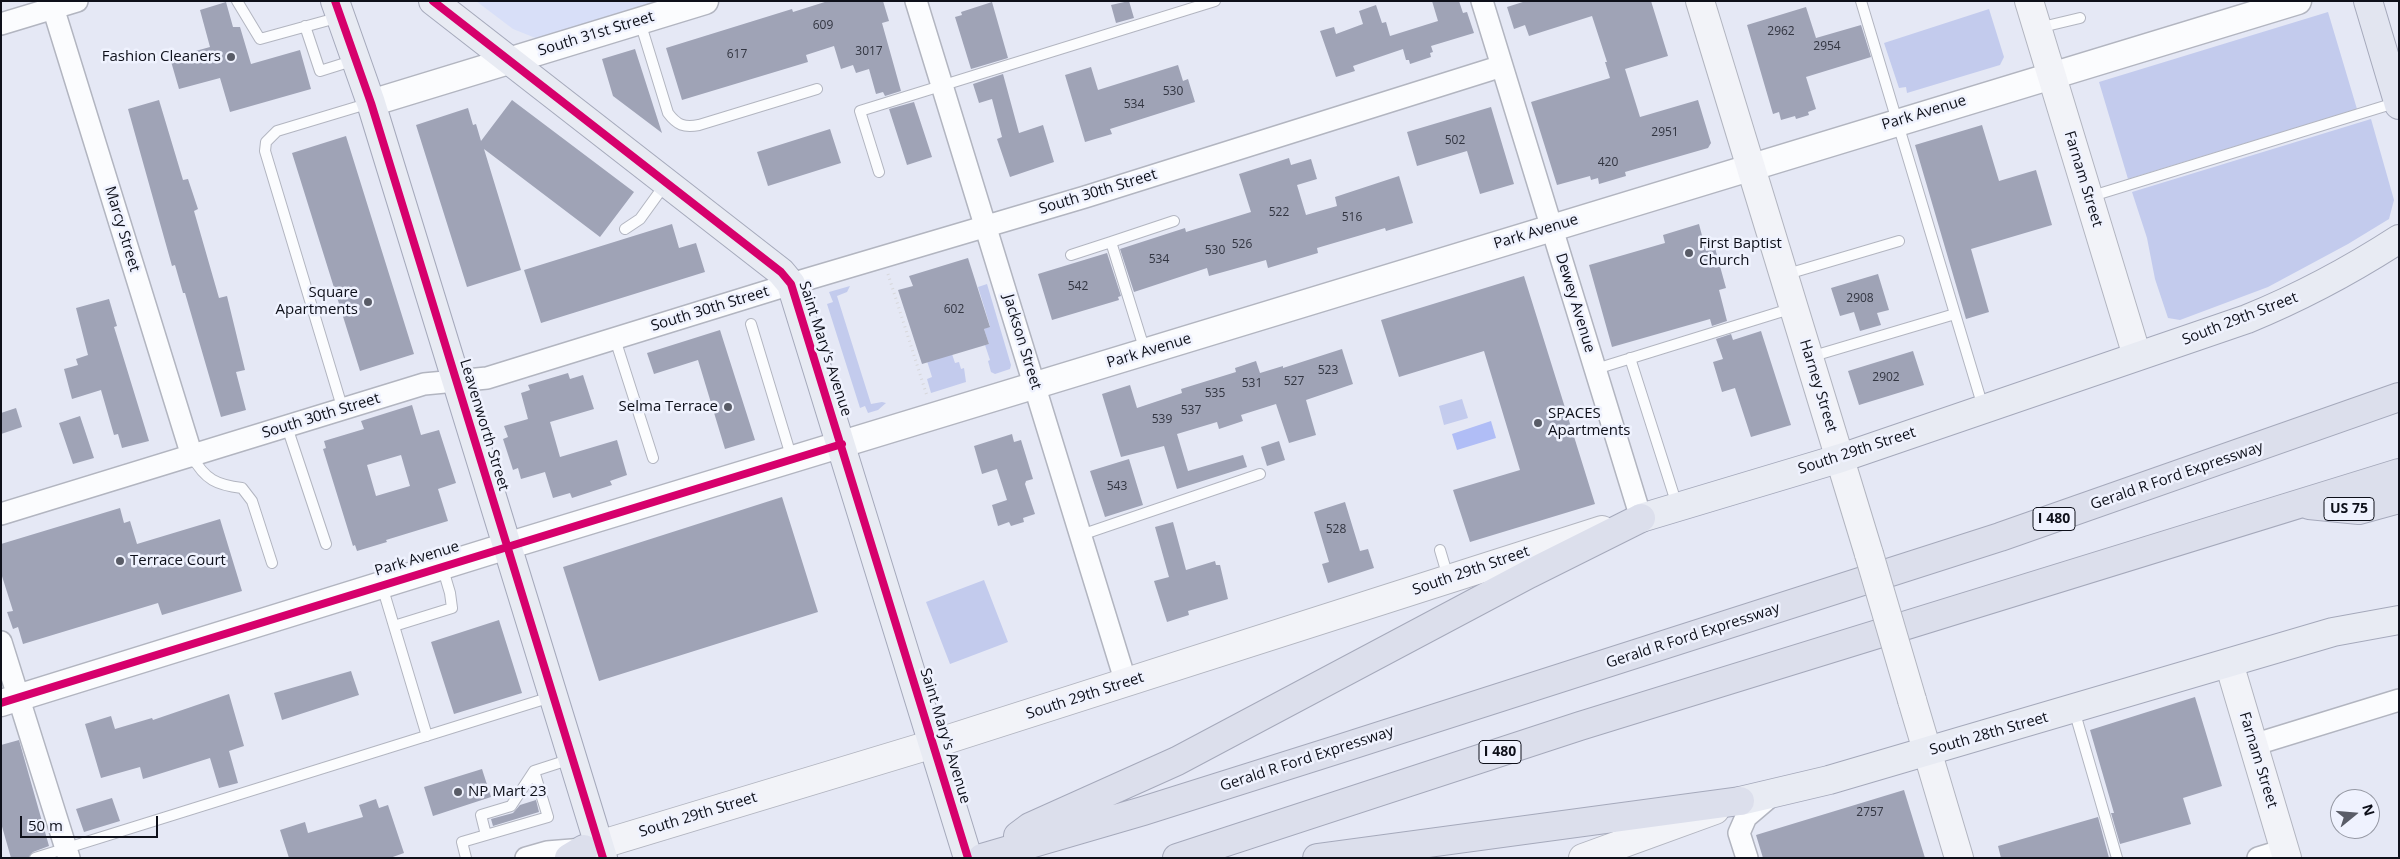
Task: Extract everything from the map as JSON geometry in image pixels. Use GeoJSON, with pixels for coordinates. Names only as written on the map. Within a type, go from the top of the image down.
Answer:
{"type":"FeatureCollection","features":[{"type":"Feature","properties":{"kind":"highway"},"geometry":{"type":"LineString","coordinates":[[2368,1],[2398,103]]}},
{"type":"Feature","properties":{"kind":"highway"},"geometry":{"type":"LineString","coordinates":[[2293,434],[2399,389]]}},
{"type":"Feature","properties":{"kind":"highway","name":"Gerald R Ford Expressway"},"geometry":{"type":"LineString","coordinates":[[988,856],[1143,811],[1990,540],[2399,397]]}},
{"type":"Feature","properties":{"kind":"highway","name":"I 480"},"geometry":{"type":"LineString","coordinates":[[1177,858],[1580,726],[2399,473]]}},
{"type":"Feature","properties":{"kind":"highway","name":"US 75"},"geometry":{"type":"LineString","coordinates":[[2297,503],[2359,510],[2399,498]]}},
{"type":"Feature","properties":{"kind":"highway"},"geometry":{"type":"LineString","coordinates":[[988,856],[1030,827],[1177,761],[1469,605],[1641,518]]}},
{"type":"Feature","properties":{"kind":"highway"},"geometry":{"type":"LineString","coordinates":[[1318,858],[1740,801]]}},
{"type":"Feature","properties":{"kind":"main road","name":"Saint Mary's Avenue"},"geometry":{"type":"LineString","coordinates":[[433,1],[781,272],[791,284],[842,444],[968,858]]}},
{"type":"Feature","properties":{"kind":"main road","name":"Harney Street"},"geometry":{"type":"LineString","coordinates":[[1700,1],[1841,458],[1959,858]]}},
{"type":"Feature","properties":{"kind":"main road","name":"Farnam Street"},"geometry":{"type":"LineString","coordinates":[[2029,1],[2137,356]]}},
{"type":"Feature","properties":{"kind":"main road","name":"Leavenworth Street"},"geometry":{"type":"LineString","coordinates":[[338,9],[371,103],[571,759],[589,852]]}},
{"type":"Feature","properties":{"kind":"main road","name":"South 29th Street"},"geometry":{"type":"LineString","coordinates":[[589,852],[1126,683],[1449,579],[1541,547],[1841,458],[2247,319],[2304,295],[2353,269],[2399,239]]}},
{"type":"Feature","properties":{"kind":"main road","name":"South 28th Street"},"geometry":{"type":"LineString","coordinates":[[1593,856],[1740,801],[1829,780],[1928,752],[2333,632],[2399,620]]}},
{"type":"Feature","properties":{"kind":"main road","name":"Farnam Street"},"geometry":{"type":"LineString","coordinates":[[2228,663],[2285,854]]}},
{"type":"Feature","properties":{"kind":"street"},"geometry":{"type":"LineString","coordinates":[[1,24],[52,5],[76,1]]}},
{"type":"Feature","properties":{"kind":"street","name":"South 31st Street"},"geometry":{"type":"LineString","coordinates":[[371,103],[705,1]]}},
{"type":"Feature","properties":{"kind":"street","name":"Jackson Street"},"geometry":{"type":"LineString","coordinates":[[916,1],[1126,683]]}},
{"type":"Feature","properties":{"kind":"street","name":"Dewey Avenue"},"geometry":{"type":"LineString","coordinates":[[1482,1],[1641,518]]}},
{"type":"Feature","properties":{"kind":"street","name":"Park Avenue"},"geometry":{"type":"LineString","coordinates":[[10,700],[507,546],[1898,121],[2298,1]]}},
{"type":"Feature","properties":{"kind":"street","name":"Marcy Street"},"geometry":{"type":"LineString","coordinates":[[52,5],[192,456]]}},
{"type":"Feature","properties":{"kind":"street","name":"South 30th Street"},"geometry":{"type":"LineString","coordinates":[[1,514],[424,384],[487,378],[1502,66]]}},
{"type":"Feature","properties":{"kind":"street"},"geometry":{"type":"LineString","coordinates":[[1,642],[10,700],[67,853]]}},
{"type":"Feature","properties":{"kind":"street"},"geometry":{"type":"LineString","coordinates":[[2253,745],[2399,700]]}},
{"type":"Feature","properties":{"kind":"street"},"geometry":{"type":"LineString","coordinates":[[1747,858],[1739,833],[1746,817],[1773,794]]}},
{"type":"Feature","properties":{"kind":"street","name":"South 29th Street"},"geometry":{"type":"LineString","coordinates":[[526,858],[548,852],[589,852]]}},
{"type":"Feature","properties":{"kind":"street"},"geometry":{"type":"LineString","coordinates":[[2258,858],[2285,854]]}},
{"type":"Feature","properties":{"kind":"lane"},"geometry":{"type":"LineString","coordinates":[[237,1],[260,39],[305,26],[338,9]]}},
{"type":"Feature","properties":{"kind":"lane"},"geometry":{"type":"LineString","coordinates":[[879,172],[860,111],[1215,1]]}},
{"type":"Feature","properties":{"kind":"lane"},"geometry":{"type":"LineString","coordinates":[[1861,1],[1984,408]]}},
{"type":"Feature","properties":{"kind":"lane"},"geometry":{"type":"LineString","coordinates":[[2037,28],[2080,18]]}},
{"type":"Feature","properties":{"kind":"lane"},"geometry":{"type":"LineString","coordinates":[[640,21],[668,112],[676,124],[688,127],[699,125],[818,89]]}},
{"type":"Feature","properties":{"kind":"lane"},"geometry":{"type":"LineString","coordinates":[[305,26],[320,71],[356,59]]}},
{"type":"Feature","properties":{"kind":"lane"},"geometry":{"type":"LineString","coordinates":[[343,410],[265,151],[266,142],[277,131],[371,103]]}},
{"type":"Feature","properties":{"kind":"lane"},"geometry":{"type":"LineString","coordinates":[[2089,197],[2398,103]]}},
{"type":"Feature","properties":{"kind":"lane"},"geometry":{"type":"LineString","coordinates":[[625,229],[640,219],[667,182]]}},
{"type":"Feature","properties":{"kind":"lane"},"geometry":{"type":"LineString","coordinates":[[1071,255],[1174,221]]}},
{"type":"Feature","properties":{"kind":"lane"},"geometry":{"type":"LineString","coordinates":[[1783,275],[1899,241]]}},
{"type":"Feature","properties":{"kind":"lane"},"geometry":{"type":"LineString","coordinates":[[1111,242],[1146,352]]}},
{"type":"Feature","properties":{"kind":"lane"},"geometry":{"type":"LineString","coordinates":[[1596,369],[1794,307]]}},
{"type":"Feature","properties":{"kind":"lane"},"geometry":{"type":"LineString","coordinates":[[1810,357],[1955,314]]}},
{"type":"Feature","properties":{"kind":"lane"},"geometry":{"type":"LineString","coordinates":[[751,324],[792,459]]}},
{"type":"Feature","properties":{"kind":"lane"},"geometry":{"type":"LineString","coordinates":[[615,339],[653,458]]}},
{"type":"Feature","properties":{"kind":"lane"},"geometry":{"type":"LineString","coordinates":[[1630,358],[1678,507]]}},
{"type":"Feature","properties":{"kind":"lane"},"geometry":{"type":"LineString","coordinates":[[287,427],[326,544]]}},
{"type":"Feature","properties":{"kind":"lane"},"geometry":{"type":"LineString","coordinates":[[192,456],[199,468],[215,483],[242,488],[252,501],[272,563]]}},
{"type":"Feature","properties":{"kind":"lane"},"geometry":{"type":"LineString","coordinates":[[1081,536],[1260,474]]}},
{"type":"Feature","properties":{"kind":"lane"},"geometry":{"type":"LineString","coordinates":[[1440,550],[1449,579]]}},
{"type":"Feature","properties":{"kind":"lane"},"geometry":{"type":"LineString","coordinates":[[394,626],[452,608],[450,592],[442,566]]}},
{"type":"Feature","properties":{"kind":"lane"},"geometry":{"type":"LineString","coordinates":[[382,585],[426,736]]}},
{"type":"Feature","properties":{"kind":"lane"},"geometry":{"type":"LineString","coordinates":[[35,858],[67,853],[552,696]]}},
{"type":"Feature","properties":{"kind":"lane"},"geometry":{"type":"LineString","coordinates":[[2074,710],[2118,858]]}},
{"type":"Feature","properties":{"kind":"lane"},"geometry":{"type":"LineString","coordinates":[[486,835],[481,815],[511,806],[534,771],[571,759]]}},
{"type":"Feature","properties":{"kind":"lane"},"geometry":{"type":"LineString","coordinates":[[466,858],[462,842],[548,817],[534,771]]}},
{"type":"Feature","properties":{"kind":"path"},"geometry":{"type":"LineString","coordinates":[[887,271],[928,397]]}},
{"type":"Feature","properties":{"kind":"shaded area"},"geometry":{"type":"Polygon","coordinates":[[[476,1],[660,1],[538,39],[513,29],[476,1]]]}},
{"type":"Feature","properties":{"kind":"shaded area"},"geometry":{"type":"Polygon","coordinates":[[[1989,9],[2004,57],[2000,65],[1907,93],[1906,87],[1899,88],[1884,43],[1989,9]]]}},
{"type":"Feature","properties":{"kind":"shaded area"},"geometry":{"type":"Polygon","coordinates":[[[2328,12],[2357,109],[2128,179],[2099,82],[2328,12]]]}},
{"type":"Feature","properties":{"kind":"shaded area"},"geometry":{"type":"Polygon","coordinates":[[[2371,119],[2394,200],[2389,219],[2348,244],[2268,287],[2180,320],[2168,318],[2155,279],[2147,238],[2132,192],[2371,119]]]}},
{"type":"Feature","properties":{"kind":"shaded area"},"geometry":{"type":"Polygon","coordinates":[[[987,284],[1011,365],[1010,369],[995,374],[991,372],[988,361],[990,360],[985,345],[989,344],[984,329],[990,326],[978,287],[987,284]]]}},
{"type":"Feature","properties":{"kind":"shaded area"},"geometry":{"type":"Polygon","coordinates":[[[850,286],[847,292],[837,296],[871,404],[886,403],[878,410],[868,413],[865,406],[860,408],[827,304],[833,302],[829,292],[850,286]]]}},
{"type":"Feature","properties":{"kind":"shaded area"},"geometry":{"type":"Polygon","coordinates":[[[952,354],[955,363],[959,362],[961,369],[964,368],[966,382],[931,393],[927,379],[932,377],[927,361],[952,354]]]}},
{"type":"Feature","properties":{"kind":"shaded area"},"geometry":{"type":"Polygon","coordinates":[[[1462,399],[1468,418],[1444,425],[1439,406],[1462,399]]]}},
{"type":"Feature","properties":{"kind":"shaded area"},"geometry":{"type":"Polygon","coordinates":[[[984,580],[1008,642],[950,664],[926,602],[984,580]]]}},
{"type":"Feature","properties":{"kind":"water"},"geometry":{"type":"Polygon","coordinates":[[[1491,421],[1496,438],[1457,450],[1452,434],[1491,421]]]}},
{"type":"Feature","properties":{"kind":"building"},"geometry":{"type":"Polygon","coordinates":[[[828,1],[883,1],[889,21],[882,23],[901,91],[885,96],[883,92],[876,94],[869,69],[856,73],[853,65],[841,69],[834,46],[806,55],[808,62],[682,100],[666,48],[792,9],[793,12],[828,1]]]}},
{"type":"Feature","properties":{"kind":"building"},"geometry":{"type":"Polygon","coordinates":[[[1129,1],[1134,18],[1116,23],[1111,5],[1129,1]]]}},
{"type":"Feature","properties":{"kind":"building"},"geometry":{"type":"Polygon","coordinates":[[[1432,1],[1459,1],[1463,13],[1467,12],[1474,33],[1431,46],[1433,52],[1430,53],[1431,57],[1410,64],[1409,60],[1406,60],[1403,49],[1353,66],[1355,71],[1336,77],[1320,31],[1334,27],[1336,34],[1363,24],[1359,11],[1376,5],[1382,23],[1386,22],[1390,36],[1438,21],[1432,1]]]}},
{"type":"Feature","properties":{"kind":"building"},"geometry":{"type":"Polygon","coordinates":[[[1526,1],[1651,1],[1668,56],[1625,69],[1640,117],[1698,100],[1711,143],[1708,148],[1625,172],[1626,176],[1599,184],[1598,178],[1591,180],[1590,176],[1557,185],[1531,102],[1610,78],[1605,62],[1607,62],[1592,16],[1529,36],[1525,25],[1514,29],[1507,7],[1526,1]]]}},
{"type":"Feature","properties":{"kind":"building","name":"Fashion Cleaners"},"geometry":{"type":"Polygon","coordinates":[[[226,2],[233,27],[240,27],[251,64],[300,50],[311,89],[230,112],[220,78],[179,89],[170,58],[210,47],[200,10],[226,2]]]}},
{"type":"Feature","properties":{"kind":"building"},"geometry":{"type":"Polygon","coordinates":[[[992,2],[1008,58],[971,69],[955,17],[962,15],[961,12],[992,2]]]}},
{"type":"Feature","properties":{"kind":"building"},"geometry":{"type":"Polygon","coordinates":[[[1806,7],[1816,38],[1861,25],[1871,57],[1806,77],[1816,109],[1808,112],[1809,115],[1796,119],[1795,116],[1781,120],[1779,112],[1773,114],[1747,25],[1806,7]]]}},
{"type":"Feature","properties":{"kind":"building"},"geometry":{"type":"Polygon","coordinates":[[[635,49],[662,133],[613,96],[602,59],[635,49]]]}},
{"type":"Feature","properties":{"kind":"building"},"geometry":{"type":"Polygon","coordinates":[[[1178,65],[1183,81],[1188,79],[1195,102],[1110,129],[1112,134],[1085,142],[1065,75],[1091,67],[1098,90],[1178,65]]]}},
{"type":"Feature","properties":{"kind":"building"},"geometry":{"type":"Polygon","coordinates":[[[1003,74],[1019,133],[1043,125],[1054,162],[1010,177],[997,139],[1002,137],[992,99],[979,103],[973,84],[1003,74]]]}},
{"type":"Feature","properties":{"kind":"building"},"geometry":{"type":"Polygon","coordinates":[[[159,100],[183,180],[188,179],[198,209],[194,211],[219,298],[227,296],[245,370],[236,372],[246,410],[221,417],[185,293],[183,293],[175,265],[172,266],[128,109],[159,100]]]}},
{"type":"Feature","properties":{"kind":"building"},"geometry":{"type":"Polygon","coordinates":[[[512,100],[634,192],[600,237],[484,149],[521,270],[467,287],[416,125],[468,108],[473,125],[476,124],[481,141],[512,100]]]}},
{"type":"Feature","properties":{"kind":"building"},"geometry":{"type":"Polygon","coordinates":[[[914,102],[932,157],[907,165],[889,109],[914,102]]]}},
{"type":"Feature","properties":{"kind":"building"},"geometry":{"type":"Polygon","coordinates":[[[1491,107],[1514,184],[1480,194],[1467,151],[1417,166],[1407,132],[1491,107]]]}},
{"type":"Feature","properties":{"kind":"building"},"geometry":{"type":"Polygon","coordinates":[[[1982,125],[1999,181],[2036,170],[2052,225],[1971,249],[1989,312],[1966,319],[1915,145],[1982,125]]]}},
{"type":"Feature","properties":{"kind":"building"},"geometry":{"type":"Polygon","coordinates":[[[830,129],[841,163],[768,186],[757,152],[830,129]]]}},
{"type":"Feature","properties":{"kind":"building","name":"Square Apartments"},"geometry":{"type":"Polygon","coordinates":[[[346,136],[414,354],[360,371],[292,153],[346,136]]]}},
{"type":"Feature","properties":{"kind":"building"},"geometry":{"type":"Polygon","coordinates":[[[1289,158],[1291,165],[1311,159],[1317,179],[1297,185],[1306,215],[1337,206],[1335,197],[1399,176],[1413,223],[1386,231],[1385,228],[1317,248],[1318,253],[1268,268],[1266,260],[1209,276],[1207,268],[1134,292],[1120,249],[1185,228],[1186,232],[1251,212],[1239,174],[1289,158]]]}},
{"type":"Feature","properties":{"kind":"building"},"geometry":{"type":"Polygon","coordinates":[[[672,224],[679,248],[696,243],[705,272],[541,323],[524,270],[672,224]]]}},
{"type":"Feature","properties":{"kind":"building"},"geometry":{"type":"Polygon","coordinates":[[[1699,224],[1706,251],[1715,248],[1726,288],[1719,290],[1727,321],[1712,326],[1710,319],[1612,347],[1589,265],[1665,243],[1663,235],[1699,224]]]}},
{"type":"Feature","properties":{"kind":"building"},"geometry":{"type":"Polygon","coordinates":[[[1107,253],[1121,296],[1118,297],[1119,300],[1052,320],[1038,274],[1107,253]]]}},
{"type":"Feature","properties":{"kind":"building"},"geometry":{"type":"Polygon","coordinates":[[[968,258],[990,327],[984,329],[989,344],[922,364],[898,290],[913,286],[909,276],[968,258]]]}},
{"type":"Feature","properties":{"kind":"building"},"geometry":{"type":"Polygon","coordinates":[[[1878,274],[1889,310],[1877,313],[1881,325],[1860,331],[1854,312],[1840,316],[1831,288],[1878,274]]]}},
{"type":"Feature","properties":{"kind":"building","name":"SPACES Apartments"},"geometry":{"type":"Polygon","coordinates":[[[1524,276],[1595,504],[1470,542],[1453,490],[1520,470],[1484,351],[1399,377],[1381,320],[1524,276]]]}},
{"type":"Feature","properties":{"kind":"building"},"geometry":{"type":"Polygon","coordinates":[[[109,299],[117,326],[114,327],[149,441],[122,448],[118,434],[114,435],[101,390],[72,399],[64,369],[78,365],[76,359],[88,355],[76,308],[109,299]]]}},
{"type":"Feature","properties":{"kind":"building","name":"Selma Terrace"},"geometry":{"type":"Polygon","coordinates":[[[720,330],[755,440],[725,449],[698,360],[654,374],[647,353],[720,330]]]}},
{"type":"Feature","properties":{"kind":"building"},"geometry":{"type":"Polygon","coordinates":[[[1761,331],[1791,425],[1751,437],[1735,388],[1722,392],[1713,362],[1723,359],[1716,339],[1731,334],[1733,340],[1761,331]]]}},
{"type":"Feature","properties":{"kind":"building"},"geometry":{"type":"Polygon","coordinates":[[[1342,349],[1353,384],[1306,400],[1316,435],[1289,443],[1276,404],[1241,415],[1243,421],[1219,429],[1217,422],[1177,434],[1188,471],[1243,455],[1247,467],[1177,489],[1164,446],[1121,457],[1102,394],[1130,385],[1137,408],[1182,393],[1181,389],[1236,372],[1235,368],[1256,361],[1260,373],[1283,366],[1283,368],[1342,349]]]}},
{"type":"Feature","properties":{"kind":"building"},"geometry":{"type":"Polygon","coordinates":[[[1913,351],[1924,385],[1859,405],[1848,371],[1913,351]]]}},
{"type":"Feature","properties":{"kind":"building"},"geometry":{"type":"Polygon","coordinates":[[[568,373],[570,379],[583,375],[594,409],[550,422],[560,457],[617,440],[627,475],[610,481],[612,485],[572,498],[570,493],[553,498],[545,472],[521,479],[518,468],[513,470],[503,439],[508,437],[504,426],[528,419],[521,393],[530,390],[528,385],[568,373]]]}},
{"type":"Feature","properties":{"kind":"building"},"geometry":{"type":"Polygon","coordinates":[[[412,405],[421,435],[439,430],[456,483],[438,489],[448,521],[357,551],[355,545],[353,546],[323,449],[326,448],[324,441],[364,429],[361,421],[412,405]],[[401,455],[367,465],[376,496],[410,486],[401,455]]]}},
{"type":"Feature","properties":{"kind":"building"},"geometry":{"type":"Polygon","coordinates":[[[16,408],[22,427],[1,434],[1,413],[16,408]]]}},
{"type":"Feature","properties":{"kind":"building"},"geometry":{"type":"Polygon","coordinates":[[[80,416],[94,458],[73,464],[59,423],[80,416]]]}},
{"type":"Feature","properties":{"kind":"building"},"geometry":{"type":"Polygon","coordinates":[[[1012,434],[1014,442],[1021,440],[1033,479],[1026,481],[1025,484],[1035,514],[1023,518],[1024,522],[1011,526],[1009,522],[998,526],[992,505],[1007,500],[997,469],[982,474],[974,446],[1012,434]]]}},
{"type":"Feature","properties":{"kind":"building"},"geometry":{"type":"Polygon","coordinates":[[[1279,441],[1285,460],[1267,466],[1261,447],[1279,441]]]}},
{"type":"Feature","properties":{"kind":"building"},"geometry":{"type":"Polygon","coordinates":[[[1129,459],[1143,505],[1105,517],[1090,471],[1129,459]]]}},
{"type":"Feature","properties":{"kind":"building"},"geometry":{"type":"Polygon","coordinates":[[[782,497],[818,612],[599,681],[563,567],[782,497]]]}},
{"type":"Feature","properties":{"kind":"building"},"geometry":{"type":"Polygon","coordinates":[[[1345,502],[1360,551],[1368,549],[1374,568],[1328,583],[1322,564],[1329,562],[1314,512],[1345,502]]]}},
{"type":"Feature","properties":{"kind":"building"},"geometry":{"type":"Polygon","coordinates":[[[120,508],[124,523],[130,521],[137,544],[220,519],[242,591],[162,615],[158,603],[23,644],[18,627],[13,629],[7,612],[13,611],[1,573],[1,544],[120,508]]]}},
{"type":"Feature","properties":{"kind":"building"},"geometry":{"type":"Polygon","coordinates":[[[1173,522],[1186,570],[1215,561],[1216,565],[1220,565],[1228,599],[1188,611],[1189,615],[1167,622],[1154,581],[1169,577],[1155,527],[1173,522]]]}},
{"type":"Feature","properties":{"kind":"building"},"geometry":{"type":"Polygon","coordinates":[[[499,620],[522,693],[454,714],[431,642],[499,620]]]}},
{"type":"Feature","properties":{"kind":"building"},"geometry":{"type":"Polygon","coordinates":[[[351,671],[359,695],[282,720],[274,693],[351,671]]]}},
{"type":"Feature","properties":{"kind":"building"},"geometry":{"type":"Polygon","coordinates":[[[229,694],[244,746],[229,751],[238,783],[219,788],[210,758],[143,779],[140,767],[101,778],[85,724],[111,716],[115,729],[152,718],[153,720],[229,694]]]}},
{"type":"Feature","properties":{"kind":"building"},"geometry":{"type":"Polygon","coordinates":[[[2195,697],[2222,786],[2183,798],[2191,824],[2120,844],[2111,813],[2114,813],[2090,730],[2195,697]]]}},
{"type":"Feature","properties":{"kind":"building"},"geometry":{"type":"Polygon","coordinates":[[[19,740],[49,846],[33,852],[28,858],[11,858],[1,823],[1,745],[19,740]]]}},
{"type":"Feature","properties":{"kind":"building","name":"NP Mart 23"},"geometry":{"type":"Polygon","coordinates":[[[482,769],[491,797],[433,816],[424,787],[482,769]]]}},
{"type":"Feature","properties":{"kind":"building"},"geometry":{"type":"Polygon","coordinates":[[[1904,790],[1925,858],[1763,858],[1756,835],[1904,790]]]}},
{"type":"Feature","properties":{"kind":"building"},"geometry":{"type":"Polygon","coordinates":[[[112,798],[120,821],[84,832],[76,809],[112,798]]]}},
{"type":"Feature","properties":{"kind":"building"},"geometry":{"type":"Polygon","coordinates":[[[376,799],[379,808],[388,805],[404,853],[390,858],[289,858],[280,830],[305,822],[308,833],[363,817],[359,805],[376,799]]]}},
{"type":"Feature","properties":{"kind":"building"},"geometry":{"type":"Polygon","coordinates":[[[536,800],[539,812],[493,826],[491,819],[513,813],[520,805],[536,800]]]}},
{"type":"Feature","properties":{"kind":"building"},"geometry":{"type":"Polygon","coordinates":[[[2098,817],[2109,858],[2001,858],[1998,846],[2098,817]]]}},
{"type":"Feature","properties":{"kind":"cycle path"},"geometry":{"type":"LineString","coordinates":[[335,1],[371,103],[603,858]]}},
{"type":"Feature","properties":{"kind":"cycle path"},"geometry":{"type":"LineString","coordinates":[[433,1],[781,272],[791,284],[968,858]]}},
{"type":"Feature","properties":{"kind":"cycle path"},"geometry":{"type":"LineString","coordinates":[[1,703],[842,444]]}},
{"type":"Feature","properties":{"kind":"place","name":"Fashion Cleaners"},"geometry":{"type":"Point","coordinates":[231,57]}},
{"type":"Feature","properties":{"kind":"place","name":"First Baptist Church"},"geometry":{"type":"Point","coordinates":[1689,253]}},
{"type":"Feature","properties":{"kind":"place","name":"Square Apartments"},"geometry":{"type":"Point","coordinates":[368,302]}},
{"type":"Feature","properties":{"kind":"place","name":"Selma Terrace"},"geometry":{"type":"Point","coordinates":[728,407]}},
{"type":"Feature","properties":{"kind":"place","name":"SPACES Apartments"},"geometry":{"type":"Point","coordinates":[1538,423]}},
{"type":"Feature","properties":{"kind":"place","name":"Terrace Court"},"geometry":{"type":"Point","coordinates":[120,561]}},
{"type":"Feature","properties":{"kind":"place","name":"NP Mart 23"},"geometry":{"type":"Point","coordinates":[458,792]}}]}
